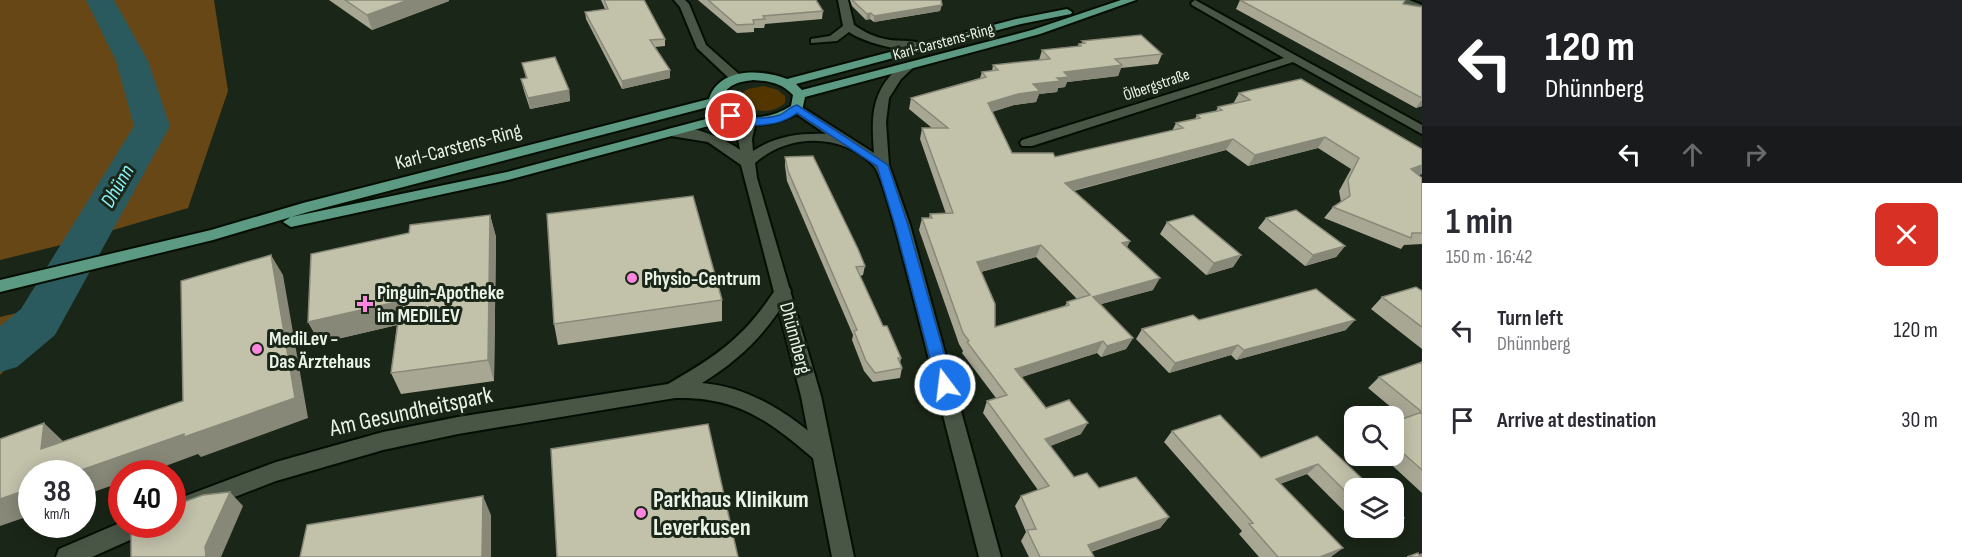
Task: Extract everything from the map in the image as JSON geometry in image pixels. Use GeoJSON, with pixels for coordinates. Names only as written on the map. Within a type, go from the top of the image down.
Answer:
{"type":"FeatureCollection","features":[{"type":"Feature","properties":{"kind":"main road","name":"Karl-Carstens-Ring"},"geometry":{"type":"LineString","coordinates":[[798,102],[909,66],[1036,32],[1101,8],[1131,0]]}},
{"type":"Feature","properties":{"kind":"main road","name":"Karl-Carstens-Ring"},"geometry":{"type":"LineString","coordinates":[[786,83],[1020,21],[1101,8]]}},
{"type":"Feature","properties":{"kind":"main road"},"geometry":{"type":"LineString","coordinates":[[771,77],[786,83],[798,102],[786,116],[769,121],[749,121],[731,116],[715,101],[717,92],[724,84],[736,78],[771,77]]}},
{"type":"Feature","properties":{"kind":"main road","name":"Karl-Carstens-Ring"},"geometry":{"type":"LineString","coordinates":[[0,286],[213,235],[303,208],[715,101]]}},
{"type":"Feature","properties":{"kind":"main road","name":"Karl-Carstens-Ring"},"geometry":{"type":"LineString","coordinates":[[213,235],[275,225],[508,176],[731,116]]}},
{"type":"Feature","properties":{"kind":"street"},"geometry":{"type":"LineString","coordinates":[[679,0],[685,6],[704,50],[736,78]]}},
{"type":"Feature","properties":{"kind":"street"},"geometry":{"type":"LineString","coordinates":[[843,0],[849,27],[859,35],[882,42],[921,46]]}},
{"type":"Feature","properties":{"kind":"street"},"geometry":{"type":"LineString","coordinates":[[1400,0],[1422,9]]}},
{"type":"Feature","properties":{"kind":"street"},"geometry":{"type":"LineString","coordinates":[[1196,3],[1422,130]]}},
{"type":"Feature","properties":{"kind":"street"},"geometry":{"type":"LineString","coordinates":[[815,41],[833,39],[849,27]]}},
{"type":"Feature","properties":{"kind":"street","name":"Ölbergstraße"},"geometry":{"type":"LineString","coordinates":[[1027,143],[1295,58]]}},
{"type":"Feature","properties":{"kind":"street"},"geometry":{"type":"LineString","coordinates":[[909,66],[893,78],[880,100],[882,165],[908,247],[990,557]]}},
{"type":"Feature","properties":{"kind":"street"},"geometry":{"type":"LineString","coordinates":[[798,102],[882,165]]}},
{"type":"Feature","properties":{"kind":"street","name":"Dhünnberg"},"geometry":{"type":"LineString","coordinates":[[749,121],[745,139],[747,163],[811,396],[843,557]]}},
{"type":"Feature","properties":{"kind":"street"},"geometry":{"type":"LineString","coordinates":[[671,132],[712,137],[726,145],[747,163],[770,144],[785,139],[802,136],[846,139]]}},
{"type":"Feature","properties":{"kind":"street","name":"Am Gesundheitspark"},"geometry":{"type":"LineString","coordinates":[[668,393],[699,377],[742,346],[761,326],[783,291]]}},
{"type":"Feature","properties":{"kind":"street","name":"Am Gesundheitspark"},"geometry":{"type":"LineString","coordinates":[[186,506],[300,464],[381,441],[456,426],[668,393],[706,391],[756,404],[790,425],[822,454]]}},
{"type":"Feature","properties":{"kind":"street"},"geometry":{"type":"LineString","coordinates":[[68,557],[111,538]]}},
{"type":"Feature","properties":{"kind":"shaded area"},"geometry":{"type":"Polygon","coordinates":[[[0,0],[214,0],[228,91],[188,208],[69,243],[0,260],[0,0]]]}},
{"type":"Feature","properties":{"kind":"shaded area"},"geometry":{"type":"Polygon","coordinates":[[[764,86],[778,90],[785,96],[785,103],[780,107],[762,111],[750,108],[741,101],[743,92],[764,86]]]}},
{"type":"Feature","properties":{"kind":"shaded area"},"geometry":{"type":"Polygon","coordinates":[[[71,300],[0,375],[0,317],[71,300]]]}},
{"type":"Feature","properties":{"kind":"building"},"geometry":{"type":"Polygon","coordinates":[[[345,0],[408,0],[367,15],[345,0]]]}},
{"type":"Feature","properties":{"kind":"building"},"geometry":{"type":"Polygon","coordinates":[[[604,0],[644,0],[665,39],[650,40],[670,70],[622,81],[585,12],[608,9],[604,0]]]}},
{"type":"Feature","properties":{"kind":"building"},"geometry":{"type":"Polygon","coordinates":[[[708,0],[816,0],[823,11],[763,16],[765,19],[753,20],[754,24],[737,25],[708,0]]]}},
{"type":"Feature","properties":{"kind":"building"},"geometry":{"type":"Polygon","coordinates":[[[852,0],[941,0],[942,5],[874,16],[871,13],[867,14],[852,0]]]}},
{"type":"Feature","properties":{"kind":"building"},"geometry":{"type":"Polygon","coordinates":[[[1240,0],[1405,0],[1403,4],[1422,7],[1422,98],[1240,0]]]}},
{"type":"Feature","properties":{"kind":"building"},"geometry":{"type":"Polygon","coordinates":[[[1141,35],[1162,54],[1115,59],[1122,65],[1064,72],[1069,77],[1057,78],[1061,81],[1033,84],[1040,91],[1018,94],[988,103],[1012,153],[1053,153],[1055,157],[1183,128],[1176,123],[1200,118],[1197,115],[1222,110],[1218,107],[1250,100],[1239,93],[1301,79],[1422,149],[1422,165],[1411,169],[1422,178],[1422,233],[1412,233],[1411,238],[1333,207],[1350,196],[1348,180],[1359,158],[1325,137],[1255,155],[1233,139],[1065,183],[1130,241],[1122,243],[1160,278],[1093,297],[1133,338],[1107,346],[1103,341],[1015,369],[1046,408],[1069,400],[1088,423],[1045,439],[1074,477],[1087,473],[1099,488],[1136,477],[1169,517],[1088,545],[1094,557],[1040,557],[1027,530],[1036,529],[1021,496],[1049,486],[987,401],[1007,395],[967,342],[969,341],[963,333],[922,218],[932,218],[930,214],[953,213],[922,128],[948,128],[911,98],[986,77],[982,72],[998,70],[993,65],[1050,59],[1042,50],[1081,46],[1079,44],[1085,43],[1082,41],[1141,35]],[[1041,245],[977,262],[995,304],[995,327],[1069,305],[1067,302],[1090,295],[1041,245]]]}},
{"type":"Feature","properties":{"kind":"building"},"geometry":{"type":"Polygon","coordinates":[[[555,57],[569,90],[528,98],[521,79],[527,78],[522,63],[555,57]]]}},
{"type":"Feature","properties":{"kind":"building"},"geometry":{"type":"Polygon","coordinates":[[[813,156],[858,249],[865,266],[856,267],[883,326],[887,326],[901,358],[898,358],[902,368],[875,373],[866,361],[854,331],[857,330],[788,171],[785,157],[813,156]]]}},
{"type":"Feature","properties":{"kind":"building","name":"Physio-Centrum"},"geometry":{"type":"Polygon","coordinates":[[[693,196],[722,300],[554,324],[547,214],[693,196]]]}},
{"type":"Feature","properties":{"kind":"building"},"geometry":{"type":"Polygon","coordinates":[[[1296,210],[1345,246],[1313,255],[1266,218],[1296,210]]]}},
{"type":"Feature","properties":{"kind":"building"},"geometry":{"type":"Polygon","coordinates":[[[490,215],[488,360],[391,373],[401,301],[308,322],[311,254],[409,233],[410,225],[490,215]]]}},
{"type":"Feature","properties":{"kind":"building"},"geometry":{"type":"Polygon","coordinates":[[[1193,215],[1241,255],[1214,263],[1167,222],[1193,215]]]}},
{"type":"Feature","properties":{"kind":"building"},"geometry":{"type":"Polygon","coordinates":[[[271,255],[295,398],[96,465],[96,460],[18,460],[18,493],[0,499],[0,439],[44,423],[41,449],[183,401],[181,281],[271,255]]]}},
{"type":"Feature","properties":{"kind":"building"},"geometry":{"type":"Polygon","coordinates":[[[1416,287],[1422,291],[1422,327],[1382,297],[1416,287]]]}},
{"type":"Feature","properties":{"kind":"building"},"geometry":{"type":"Polygon","coordinates":[[[1316,289],[1355,320],[1244,350],[1238,345],[1175,363],[1142,329],[1193,315],[1199,320],[1316,289]]]}},
{"type":"Feature","properties":{"kind":"building"},"geometry":{"type":"Polygon","coordinates":[[[1422,362],[1422,412],[1379,377],[1422,362]]]}},
{"type":"Feature","properties":{"kind":"building"},"geometry":{"type":"Polygon","coordinates":[[[1422,412],[1422,470],[1404,454],[1404,418],[1422,412]]]}},
{"type":"Feature","properties":{"kind":"building"},"geometry":{"type":"Polygon","coordinates":[[[1220,415],[1261,458],[1317,436],[1344,462],[1344,466],[1349,466],[1361,478],[1344,478],[1344,490],[1318,464],[1276,479],[1343,548],[1320,557],[1278,557],[1249,524],[1253,523],[1172,431],[1220,415]]]}},
{"type":"Feature","properties":{"kind":"building","name":"Parkhaus Klinikum Leverkusen"},"geometry":{"type":"Polygon","coordinates":[[[708,424],[738,557],[557,557],[551,449],[708,424]]]}},
{"type":"Feature","properties":{"kind":"building"},"geometry":{"type":"Polygon","coordinates":[[[230,492],[205,547],[206,557],[131,557],[131,538],[186,538],[186,501],[203,495],[230,492]]]}},
{"type":"Feature","properties":{"kind":"building"},"geometry":{"type":"Polygon","coordinates":[[[483,496],[482,557],[300,557],[307,525],[483,496]]]}},
{"type":"Feature","properties":{"kind":"building"},"geometry":{"type":"Polygon","coordinates":[[[1422,554],[1422,557],[1407,557],[1422,554]]]}},
{"type":"Feature","properties":{"kind":"waterway","name":"Dhünn"},"geometry":{"type":"LineString","coordinates":[[0,353],[38,322],[152,126],[132,61],[100,0]]}},
{"type":"Feature","properties":{"kind":"place","name":"Physio-Centrum"},"geometry":{"type":"Point","coordinates":[632,278]}},
{"type":"Feature","properties":{"kind":"place","name":"Pinguin-Apotheke im MEDILEV"},"geometry":{"type":"Point","coordinates":[365,304]}},
{"type":"Feature","properties":{"kind":"place","name":"MediLev - Das Ärztehaus"},"geometry":{"type":"Point","coordinates":[257,349]}},
{"type":"Feature","properties":{"kind":"place","name":"Parkhaus Klinikum Leverkusen"},"geometry":{"type":"Point","coordinates":[641,513]}},
{"type":"Feature","properties":{"kind":"route"},"geometry":{"type":"LineString","coordinates":[[731,116],[749,121],[769,121],[786,116],[797,108],[882,165],[902,225],[945,385]]}}]}
